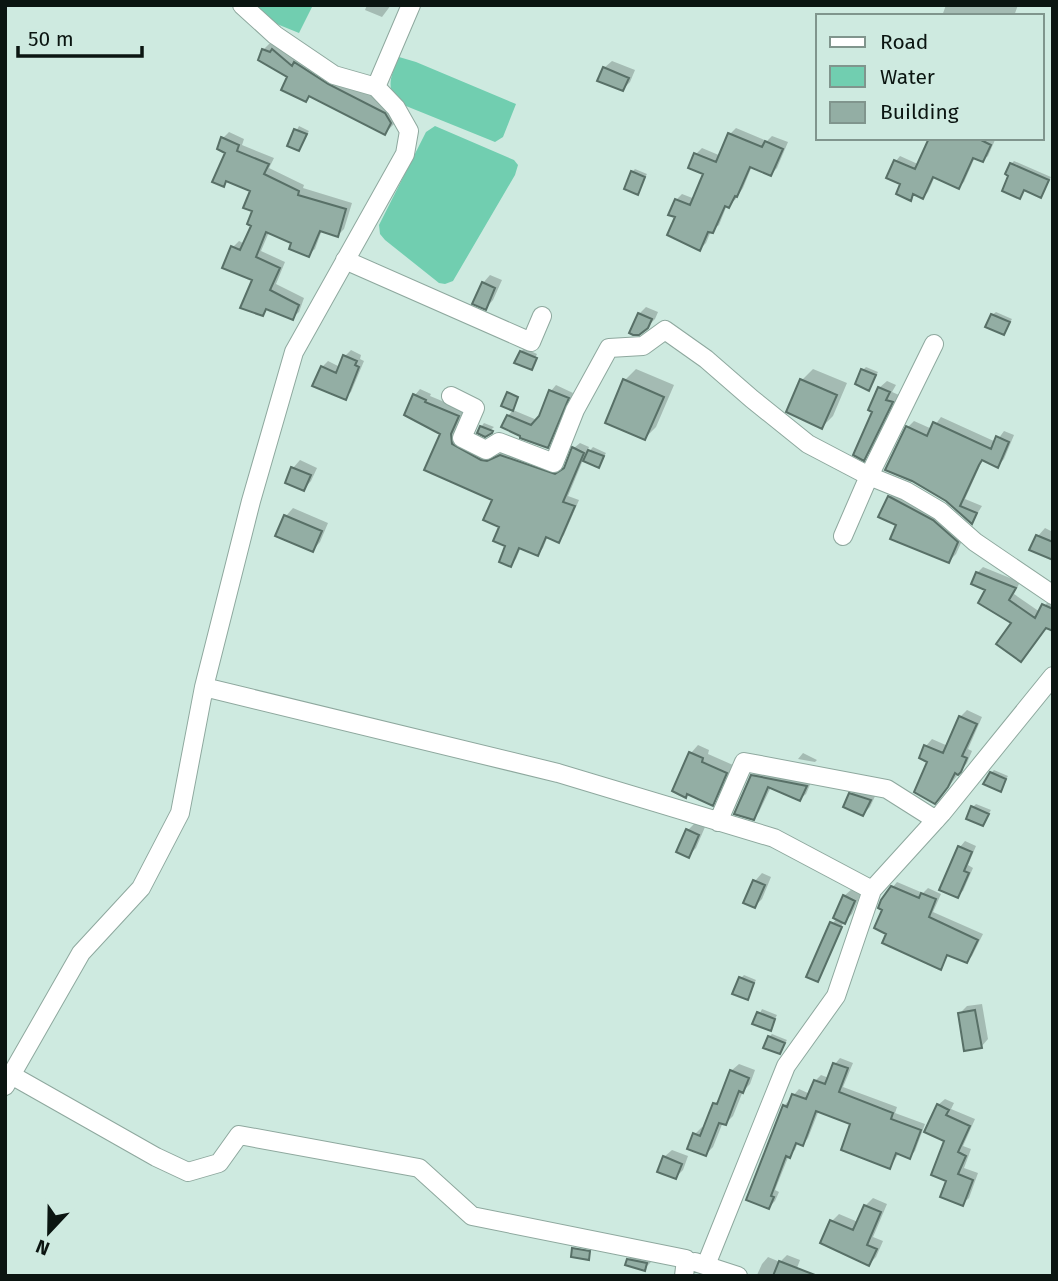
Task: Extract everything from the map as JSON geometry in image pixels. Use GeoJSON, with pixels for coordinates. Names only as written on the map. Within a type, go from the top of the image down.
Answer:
{"type":"FeatureCollection","features":[{"type":"Feature","properties":{"kind":"street"},"geometry":{"type":"LineString","coordinates":[[242,5],[275,35],[334,75],[376,87],[396,108],[409,131],[405,154],[294,352],[251,501],[204,687],[180,813],[141,888],[81,953],[9,1081],[188,1172],[219,1163],[239,1135],[419,1168],[472,1216],[685,1267],[706,1265],[738,1276]]}},
{"type":"Feature","properties":{"kind":"street"},"geometry":{"type":"LineString","coordinates":[[376,87],[411,5]]}},
{"type":"Feature","properties":{"kind":"street"},"geometry":{"type":"LineString","coordinates":[[345,260],[531,342],[542,316]]}},
{"type":"Feature","properties":{"kind":"street"},"geometry":{"type":"LineString","coordinates":[[451,396],[475,408],[461,438],[486,450],[499,442],[554,463],[575,410],[609,348],[643,346],[665,330],[706,359],[808,444],[869,476],[906,491],[940,511],[975,542],[1053,595]]}},
{"type":"Feature","properties":{"kind":"street"},"geometry":{"type":"LineString","coordinates":[[843,536],[869,476],[934,344]]}},
{"type":"Feature","properties":{"kind":"street"},"geometry":{"type":"LineString","coordinates":[[706,1265],[786,1066],[836,996],[872,890],[936,820],[1053,676]]}},
{"type":"Feature","properties":{"kind":"street"},"geometry":{"type":"LineString","coordinates":[[204,687],[558,773],[774,838],[872,890]]}},
{"type":"Feature","properties":{"kind":"street"},"geometry":{"type":"LineString","coordinates":[[718,822],[744,762],[887,789],[936,820]]}},
{"type":"Feature","properties":{"kind":"water"},"geometry":{"type":"Polygon","coordinates":[[[251,5],[313,5],[299,33],[267,20],[251,5]]]}},
{"type":"Feature","properties":{"kind":"water"},"geometry":{"type":"Polygon","coordinates":[[[399,57],[516,104],[503,137],[495,142],[399,101],[390,84],[399,57]]]}},
{"type":"Feature","properties":{"kind":"water"},"geometry":{"type":"Polygon","coordinates":[[[435,126],[514,160],[518,165],[515,175],[453,281],[445,284],[439,283],[385,240],[380,234],[379,225],[426,132],[435,126]]]}},
{"type":"Feature","properties":{"kind":"building"},"geometry":{"type":"Polygon","coordinates":[[[262,49],[270,52],[272,49],[292,66],[294,62],[328,84],[385,113],[391,123],[385,135],[309,96],[306,102],[281,90],[287,77],[258,60],[262,49]]]}},
{"type":"Feature","properties":{"kind":"building"},"geometry":{"type":"Polygon","coordinates":[[[603,67],[629,78],[623,91],[597,81],[603,67]]]}},
{"type":"Feature","properties":{"kind":"building"},"geometry":{"type":"Polygon","coordinates":[[[294,129],[307,134],[299,151],[287,146],[294,129]]]}},
{"type":"Feature","properties":{"kind":"building"},"geometry":{"type":"Polygon","coordinates":[[[728,133],[762,147],[765,141],[783,149],[771,176],[750,167],[737,197],[735,196],[729,208],[725,206],[713,233],[708,232],[700,251],[667,235],[675,217],[668,215],[675,199],[690,205],[703,174],[688,168],[694,153],[716,162],[728,133]]]}},
{"type":"Feature","properties":{"kind":"building"},"geometry":{"type":"Polygon","coordinates":[[[221,137],[239,145],[237,151],[269,164],[264,174],[299,191],[298,195],[346,209],[338,237],[320,231],[309,257],[289,249],[291,243],[266,232],[256,257],[280,268],[270,290],[299,305],[293,320],[266,309],[263,316],[240,308],[252,280],[222,268],[231,246],[240,250],[251,226],[247,224],[252,211],[243,208],[250,191],[226,181],[224,187],[212,182],[225,153],[217,149],[221,137]]]}},
{"type":"Feature","properties":{"kind":"building"},"geometry":{"type":"Polygon","coordinates":[[[928,140],[981,140],[991,145],[983,162],[973,158],[959,189],[933,177],[923,199],[913,194],[911,201],[896,194],[900,184],[886,178],[894,160],[915,169],[928,140]]]}},
{"type":"Feature","properties":{"kind":"building"},"geometry":{"type":"Polygon","coordinates":[[[1010,163],[1049,180],[1041,198],[1024,190],[1020,199],[1002,191],[1010,163]]]}},
{"type":"Feature","properties":{"kind":"building"},"geometry":{"type":"Polygon","coordinates":[[[631,171],[645,177],[638,195],[624,189],[631,171]]]}},
{"type":"Feature","properties":{"kind":"building"},"geometry":{"type":"Polygon","coordinates":[[[482,282],[495,288],[486,310],[472,304],[482,282]]]}},
{"type":"Feature","properties":{"kind":"building"},"geometry":{"type":"Polygon","coordinates":[[[638,313],[652,319],[648,328],[639,335],[633,335],[629,333],[638,313]]]}},
{"type":"Feature","properties":{"kind":"building"},"geometry":{"type":"Polygon","coordinates":[[[991,314],[1010,322],[1004,335],[985,327],[991,314]]]}},
{"type":"Feature","properties":{"kind":"building"},"geometry":{"type":"Polygon","coordinates":[[[520,351],[537,358],[532,370],[514,363],[520,351]]]}},
{"type":"Feature","properties":{"kind":"building"},"geometry":{"type":"Polygon","coordinates":[[[343,355],[357,361],[355,365],[359,367],[346,400],[312,386],[321,366],[336,373],[343,355]]]}},
{"type":"Feature","properties":{"kind":"building"},"geometry":{"type":"Polygon","coordinates":[[[861,369],[876,375],[869,391],[855,384],[861,369]]]}},
{"type":"Feature","properties":{"kind":"building"},"geometry":{"type":"Polygon","coordinates":[[[623,379],[664,397],[645,440],[605,423],[623,379]]]}},
{"type":"Feature","properties":{"kind":"building"},"geometry":{"type":"Polygon","coordinates":[[[800,379],[837,395],[822,429],[786,412],[800,379]]]}},
{"type":"Feature","properties":{"kind":"building"},"geometry":{"type":"Polygon","coordinates":[[[878,387],[890,392],[886,400],[893,402],[864,461],[853,455],[872,412],[868,410],[878,387]]]}},
{"type":"Feature","properties":{"kind":"building"},"geometry":{"type":"Polygon","coordinates":[[[549,390],[569,398],[548,448],[520,438],[501,427],[507,415],[531,425],[539,416],[549,390]]]}},
{"type":"Feature","properties":{"kind":"building"},"geometry":{"type":"Polygon","coordinates":[[[507,392],[518,397],[513,411],[501,406],[507,392]]]}},
{"type":"Feature","properties":{"kind":"building"},"geometry":{"type":"Polygon","coordinates":[[[413,394],[459,416],[451,434],[452,444],[481,460],[487,461],[500,455],[555,474],[564,468],[572,447],[584,453],[563,502],[575,506],[559,543],[546,537],[538,556],[519,548],[511,567],[499,562],[505,546],[493,541],[499,527],[483,520],[492,500],[424,470],[440,434],[404,415],[413,394]]]}},
{"type":"Feature","properties":{"kind":"building"},"geometry":{"type":"Polygon","coordinates":[[[933,422],[991,449],[996,436],[1009,442],[998,468],[982,460],[960,506],[977,513],[972,524],[946,501],[912,481],[885,470],[906,426],[927,436],[933,422]]]}},
{"type":"Feature","properties":{"kind":"building"},"geometry":{"type":"Polygon","coordinates":[[[480,426],[493,431],[485,437],[477,433],[480,426]]]}},
{"type":"Feature","properties":{"kind":"building"},"geometry":{"type":"Polygon","coordinates":[[[588,450],[604,456],[599,468],[583,461],[588,450]]]}},
{"type":"Feature","properties":{"kind":"building"},"geometry":{"type":"Polygon","coordinates":[[[291,467],[311,475],[304,491],[285,483],[291,467]]]}},
{"type":"Feature","properties":{"kind":"building"},"geometry":{"type":"Polygon","coordinates":[[[888,496],[933,520],[958,542],[949,563],[890,539],[896,525],[878,517],[888,496]]]}},
{"type":"Feature","properties":{"kind":"building"},"geometry":{"type":"Polygon","coordinates":[[[284,515],[322,531],[313,552],[275,536],[284,515]]]}},
{"type":"Feature","properties":{"kind":"building"},"geometry":{"type":"Polygon","coordinates":[[[1036,535],[1053,542],[1053,560],[1029,550],[1036,535]]]}},
{"type":"Feature","properties":{"kind":"building"},"geometry":{"type":"Polygon","coordinates":[[[976,572],[1016,588],[1009,600],[1035,618],[1042,604],[1053,609],[1053,631],[1046,628],[1021,662],[996,644],[1011,623],[978,603],[985,590],[971,584],[976,572]]]}},
{"type":"Feature","properties":{"kind":"building"},"geometry":{"type":"Polygon","coordinates":[[[959,716],[977,724],[962,756],[967,758],[961,772],[958,775],[955,773],[935,804],[914,792],[927,762],[919,758],[924,745],[943,753],[959,716]]]}},
{"type":"Feature","properties":{"kind":"building"},"geometry":{"type":"Polygon","coordinates":[[[689,752],[703,758],[702,762],[727,773],[713,806],[687,794],[686,798],[672,791],[689,752]]]}},
{"type":"Feature","properties":{"kind":"building"},"geometry":{"type":"Polygon","coordinates":[[[990,772],[1006,779],[1001,792],[983,784],[990,772]]]}},
{"type":"Feature","properties":{"kind":"building"},"geometry":{"type":"Polygon","coordinates":[[[751,775],[807,786],[800,801],[768,787],[754,820],[734,814],[751,775]]]}},
{"type":"Feature","properties":{"kind":"building"},"geometry":{"type":"Polygon","coordinates":[[[849,793],[871,800],[863,816],[843,807],[849,793]]]}},
{"type":"Feature","properties":{"kind":"building"},"geometry":{"type":"Polygon","coordinates":[[[971,806],[989,814],[983,826],[966,819],[971,806]]]}},
{"type":"Feature","properties":{"kind":"building"},"geometry":{"type":"Polygon","coordinates":[[[686,829],[699,835],[689,858],[676,852],[686,829]]]}},
{"type":"Feature","properties":{"kind":"building"},"geometry":{"type":"Polygon","coordinates":[[[958,846],[972,852],[964,871],[969,873],[958,898],[939,890],[958,846]]]}},
{"type":"Feature","properties":{"kind":"building"},"geometry":{"type":"Polygon","coordinates":[[[753,880],[765,885],[755,908],[743,903],[753,880]]]}},
{"type":"Feature","properties":{"kind":"building"},"geometry":{"type":"Polygon","coordinates":[[[891,886],[919,898],[921,893],[936,899],[929,917],[978,940],[967,963],[947,955],[941,970],[882,943],[886,934],[874,928],[882,910],[878,908],[881,900],[891,886]]]}},
{"type":"Feature","properties":{"kind":"building"},"geometry":{"type":"Polygon","coordinates":[[[843,895],[855,901],[845,924],[833,918],[843,895]]]}},
{"type":"Feature","properties":{"kind":"building"},"geometry":{"type":"Polygon","coordinates":[[[830,922],[842,927],[818,982],[806,977],[830,922]]]}},
{"type":"Feature","properties":{"kind":"building"},"geometry":{"type":"Polygon","coordinates":[[[739,977],[754,983],[748,1000],[732,994],[739,977]]]}},
{"type":"Feature","properties":{"kind":"building"},"geometry":{"type":"Polygon","coordinates":[[[975,1010],[982,1048],[964,1051],[958,1013],[975,1010]]]}},
{"type":"Feature","properties":{"kind":"building"},"geometry":{"type":"Polygon","coordinates":[[[757,1012],[775,1019],[771,1031],[752,1024],[757,1012]]]}},
{"type":"Feature","properties":{"kind":"building"},"geometry":{"type":"Polygon","coordinates":[[[768,1036],[785,1043],[780,1054],[763,1048],[768,1036]]]}},
{"type":"Feature","properties":{"kind":"building"},"geometry":{"type":"Polygon","coordinates":[[[833,1063],[848,1068],[839,1092],[893,1113],[891,1119],[921,1130],[910,1159],[896,1153],[890,1169],[841,1150],[850,1124],[816,1111],[803,1146],[796,1143],[790,1158],[786,1156],[769,1209],[746,1200],[783,1105],[787,1107],[792,1094],[806,1099],[814,1080],[825,1084],[833,1063]]]}},
{"type":"Feature","properties":{"kind":"building"},"geometry":{"type":"Polygon","coordinates":[[[730,1070],[749,1078],[743,1093],[739,1091],[726,1125],[719,1123],[706,1156],[687,1149],[693,1133],[700,1136],[713,1103],[717,1104],[730,1070]]]}},
{"type":"Feature","properties":{"kind":"building"},"geometry":{"type":"Polygon","coordinates":[[[937,1104],[949,1110],[946,1115],[970,1126],[958,1152],[966,1156],[958,1174],[973,1180],[963,1206],[940,1197],[946,1181],[931,1175],[944,1141],[924,1132],[937,1104]]]}},
{"type":"Feature","properties":{"kind":"building"},"geometry":{"type":"Polygon","coordinates":[[[663,1156],[682,1164],[676,1179],[657,1172],[663,1156]]]}},
{"type":"Feature","properties":{"kind":"building"},"geometry":{"type":"Polygon","coordinates":[[[864,1205],[881,1212],[867,1245],[877,1249],[869,1266],[820,1243],[830,1220],[853,1230],[864,1205]]]}},
{"type":"Feature","properties":{"kind":"building"},"geometry":{"type":"Polygon","coordinates":[[[572,1248],[590,1251],[589,1260],[571,1257],[572,1248]]]}},
{"type":"Feature","properties":{"kind":"building"},"geometry":{"type":"Polygon","coordinates":[[[627,1259],[647,1263],[645,1271],[625,1265],[627,1259]]]}},
{"type":"Feature","properties":{"kind":"building"},"geometry":{"type":"Polygon","coordinates":[[[779,1261],[815,1275],[815,1276],[773,1276],[779,1261]]]}}]}
